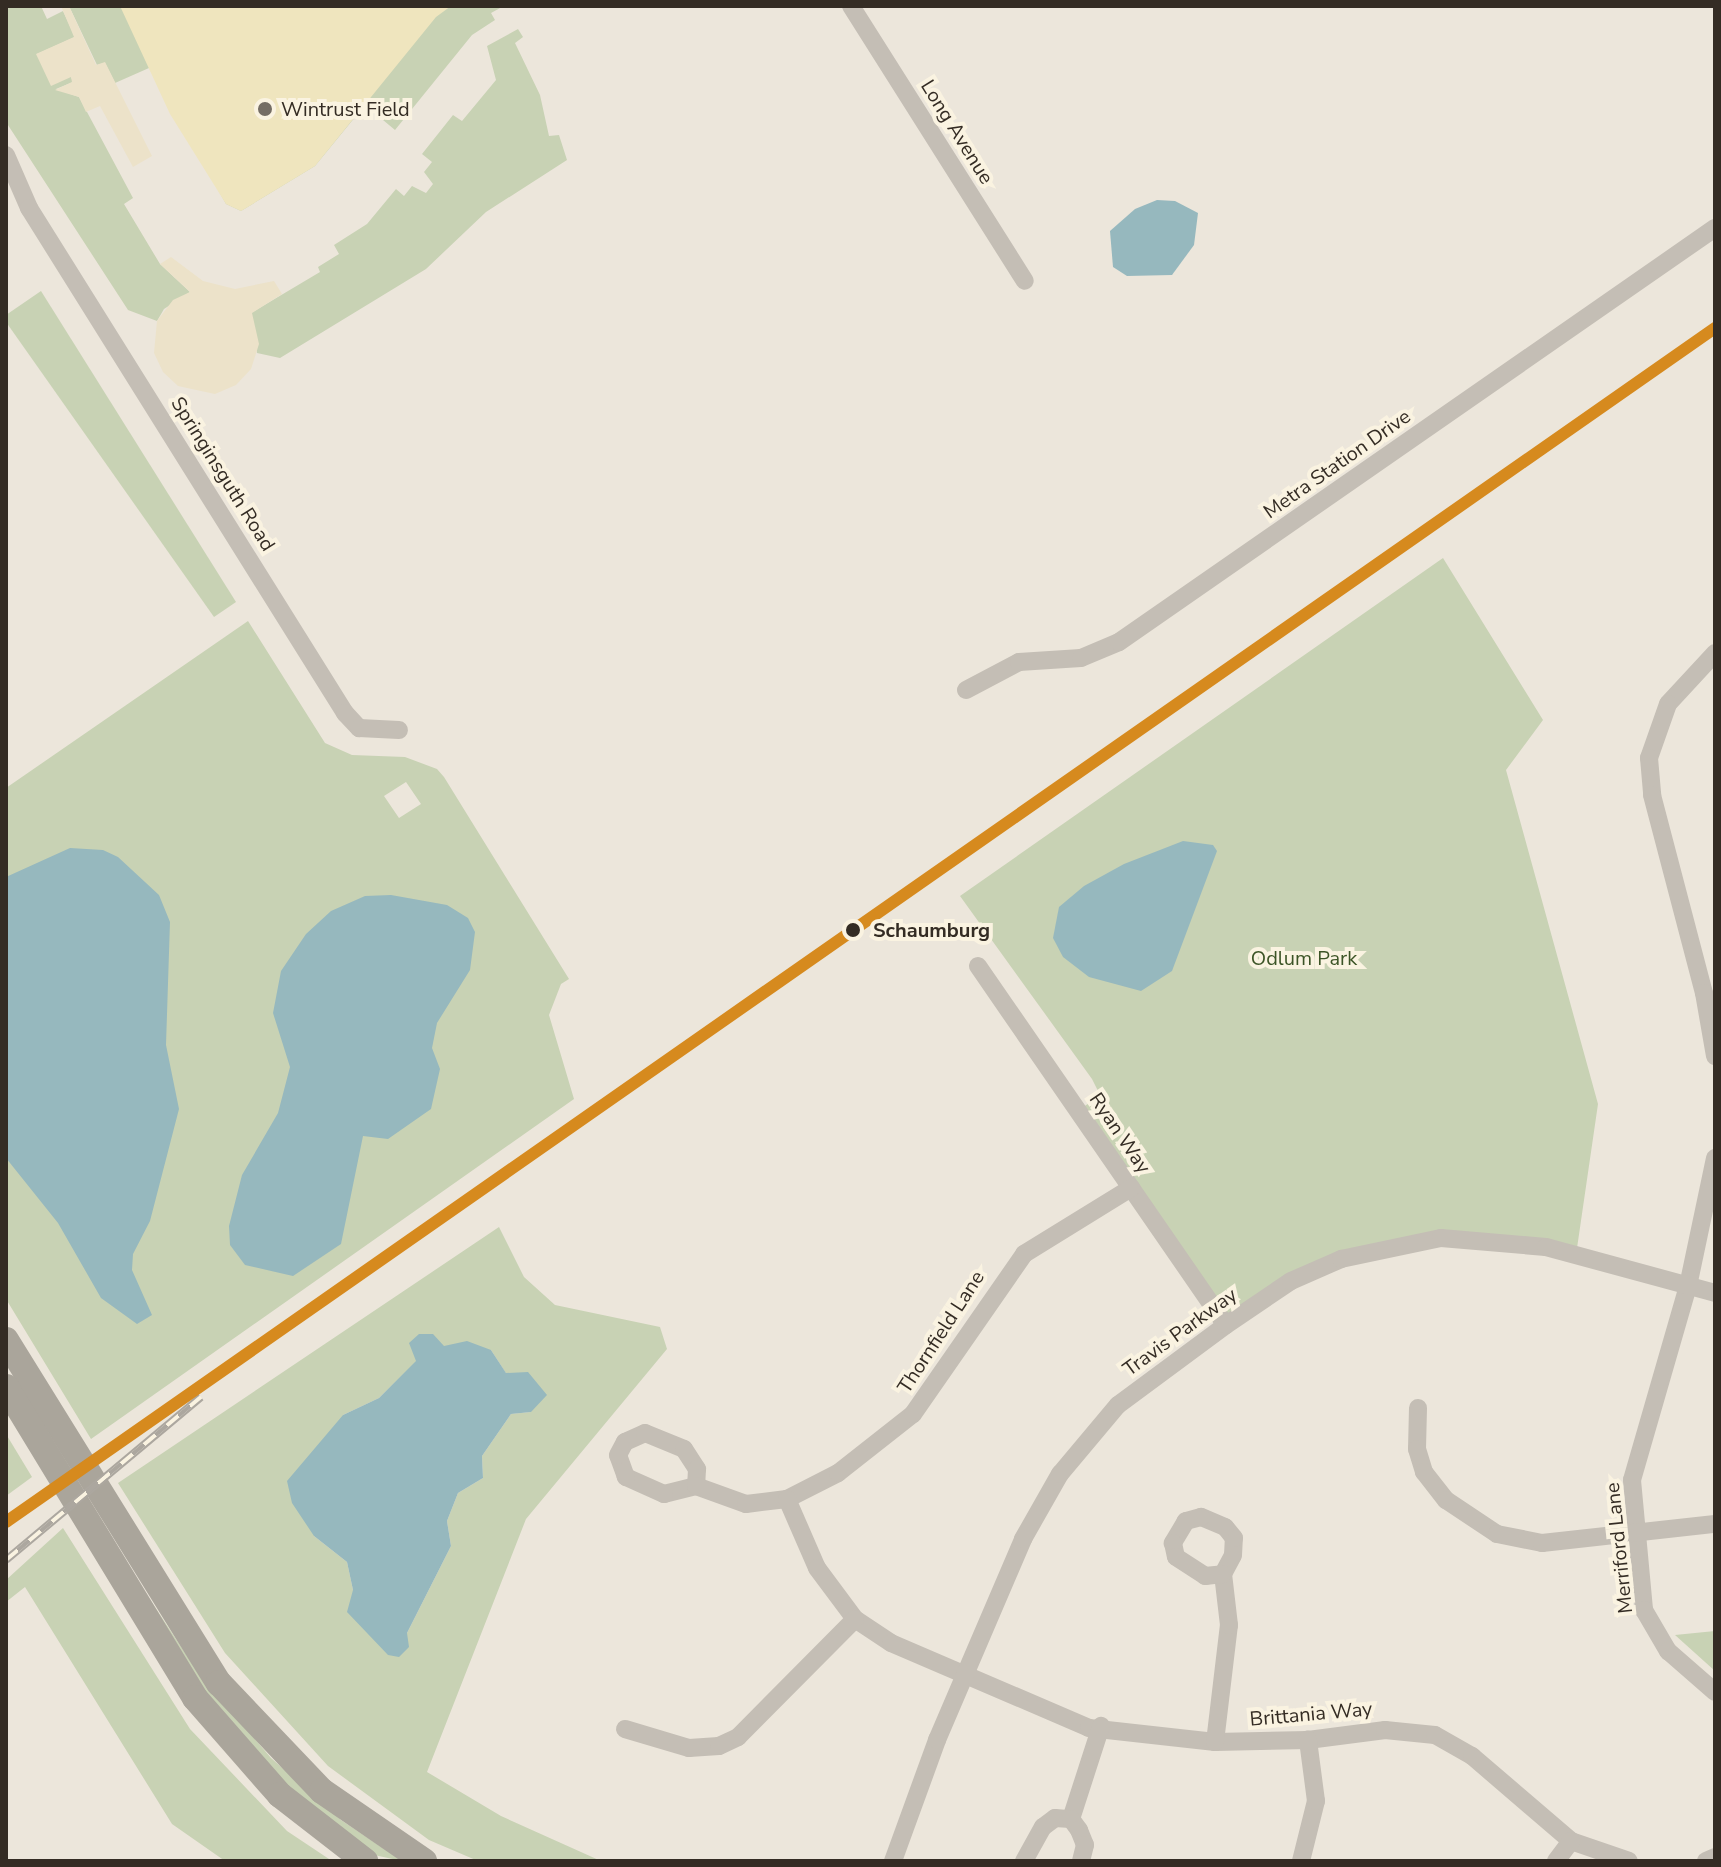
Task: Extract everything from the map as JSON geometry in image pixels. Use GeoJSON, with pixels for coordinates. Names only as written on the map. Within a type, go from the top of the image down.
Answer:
{"type":"FeatureCollection","features":[{"type":"Feature","properties":{"kind":"highway"},"geometry":{"type":"LineString","coordinates":[[6,1340],[44,1426],[113,1539],[248,1718],[322,1791],[424,1861]]}},
{"type":"Feature","properties":{"kind":"highway"},"geometry":{"type":"LineString","coordinates":[[6,1387],[44,1426]]}},
{"type":"Feature","properties":{"kind":"highway"},"geometry":{"type":"LineString","coordinates":[[113,1539],[180,1675],[229,1742],[280,1795],[365,1861]]}},
{"type":"Feature","properties":{"kind":"street","name":"Long Avenue"},"geometry":{"type":"LineString","coordinates":[[851,6],[1025,281]]}},
{"type":"Feature","properties":{"kind":"street","name":"Springinsguth Road"},"geometry":{"type":"LineString","coordinates":[[6,155],[29,208],[345,713],[359,728],[399,730]]}},
{"type":"Feature","properties":{"kind":"street","name":"Springinsguth Road"},"geometry":{"type":"LineString","coordinates":[[6,183],[29,208]]}},
{"type":"Feature","properties":{"kind":"street","name":"Metra Station Drive"},"geometry":{"type":"LineString","coordinates":[[966,690],[1019,662],[1081,658],[1119,642],[1715,228]]}},
{"type":"Feature","properties":{"kind":"street"},"geometry":{"type":"LineString","coordinates":[[1715,653],[1668,704],[1649,758],[1652,795],[1704,993],[1715,1056]]}},
{"type":"Feature","properties":{"kind":"street","name":"Ryan Way"},"geometry":{"type":"LineString","coordinates":[[978,966],[1226,1325]]}},
{"type":"Feature","properties":{"kind":"street","name":"Merriford Lane"},"geometry":{"type":"LineString","coordinates":[[1715,1158],[1688,1286],[1641,1437],[1632,1480],[1644,1610],[1668,1651],[1715,1692]]}},
{"type":"Feature","properties":{"kind":"street","name":"Thornfield Lane"},"geometry":{"type":"LineString","coordinates":[[787,1499],[868,1455],[913,1414],[1024,1254],[1131,1188]]}},
{"type":"Feature","properties":{"kind":"street","name":"Travis Parkway"},"geometry":{"type":"LineString","coordinates":[[893,1861],[1023,1539],[1060,1474],[1118,1405],[1226,1325],[1291,1281],[1341,1259],[1441,1238],[1546,1247],[1715,1293]]}},
{"type":"Feature","properties":{"kind":"street"},"geometry":{"type":"LineString","coordinates":[[1418,1408],[1417,1449],[1424,1472],[1471,1521],[1497,1534],[1542,1543],[1637,1530],[1715,1524]]}},
{"type":"Feature","properties":{"kind":"street"},"geometry":{"type":"LineString","coordinates":[[696,1486],[746,1504],[787,1499]]}},
{"type":"Feature","properties":{"kind":"street","name":"Brittania Way"},"geometry":{"type":"LineString","coordinates":[[787,1499],[817,1568],[855,1619],[891,1643],[1089,1728],[1101,1726],[1215,1742],[1308,1740],[1385,1730],[1435,1735],[1472,1756],[1571,1841],[1629,1861]]}},
{"type":"Feature","properties":{"kind":"street"},"geometry":{"type":"LineString","coordinates":[[1215,1742],[1229,1625],[1223,1574]]}},
{"type":"Feature","properties":{"kind":"street"},"geometry":{"type":"LineString","coordinates":[[625,1729],[689,1748],[719,1746],[738,1737],[855,1619]]}},
{"type":"Feature","properties":{"kind":"street"},"geometry":{"type":"LineString","coordinates":[[1081,1861],[1085,1845],[1071,1819],[1101,1726]]}},
{"type":"Feature","properties":{"kind":"street"},"geometry":{"type":"LineString","coordinates":[[1301,1861],[1316,1801],[1308,1740]]}},
{"type":"Feature","properties":{"kind":"street"},"geometry":{"type":"LineString","coordinates":[[1024,1861],[1043,1827],[1055,1818],[1071,1819]]}},
{"type":"Feature","properties":{"kind":"street"},"geometry":{"type":"LineString","coordinates":[[1556,1861],[1571,1841]]}},
{"type":"Feature","properties":{"kind":"street"},"geometry":{"type":"LineString","coordinates":[[1706,1861],[1715,1857]]}},
{"type":"Feature","properties":{"kind":"green space"},"geometry":{"type":"Polygon","coordinates":[[[6,6],[41,6],[47,19],[63,11],[75,37],[37,54],[71,77],[73,82],[56,89],[79,97],[133,198],[124,204],[160,264],[190,292],[164,309],[157,321],[128,310],[6,122],[6,6]]]}},
{"type":"Feature","properties":{"kind":"green space","name":"Wintrust Field"},"geometry":{"type":"Polygon","coordinates":[[[69,6],[502,7],[491,13],[495,20],[472,35],[395,130],[365,105],[315,166],[241,211],[226,204],[149,68],[115,83],[105,63],[97,65],[69,6]]]}},
{"type":"Feature","properties":{"kind":"green space"},"geometry":{"type":"Polygon","coordinates":[[[518,29],[523,37],[515,43],[540,95],[549,136],[559,135],[567,160],[486,212],[426,269],[280,358],[257,353],[251,313],[320,272],[318,267],[339,254],[334,245],[367,224],[396,189],[404,196],[412,186],[426,193],[433,184],[424,172],[432,162],[422,154],[453,115],[462,121],[496,80],[487,46],[518,29]]]}},
{"type":"Feature","properties":{"kind":"green space"},"geometry":{"type":"Polygon","coordinates":[[[41,291],[236,602],[214,617],[6,322],[6,315],[41,291]]]}},
{"type":"Feature","properties":{"kind":"green space","name":"Odlum Park"},"geometry":{"type":"Polygon","coordinates":[[[1443,558],[1543,720],[1506,770],[1598,1104],[1576,1255],[1495,1239],[1356,1253],[1226,1325],[1078,1111],[1100,1095],[1092,1079],[960,896],[1443,558]]]}},
{"type":"Feature","properties":{"kind":"green space"},"geometry":{"type":"Polygon","coordinates":[[[248,621],[325,743],[352,755],[405,757],[437,769],[569,979],[561,984],[549,1015],[574,1099],[91,1439],[6,1299],[6,788],[248,621]],[[406,782],[384,796],[399,818],[421,804],[406,782]]]}},
{"type":"Feature","properties":{"kind":"green space"},"geometry":{"type":"Polygon","coordinates":[[[499,1227],[524,1277],[555,1305],[660,1327],[667,1349],[526,1519],[427,1772],[501,1816],[601,1861],[478,1861],[429,1840],[328,1766],[225,1653],[118,1483],[499,1227]],[[491,1350],[417,1361],[379,1398],[343,1415],[314,1536],[347,1562],[353,1590],[407,1633],[451,1546],[447,1521],[458,1493],[483,1478],[482,1456],[511,1414],[531,1412],[491,1350]]]}},
{"type":"Feature","properties":{"kind":"green space"},"geometry":{"type":"Polygon","coordinates":[[[6,1434],[32,1477],[6,1496],[6,1434]]]}},
{"type":"Feature","properties":{"kind":"green space"},"geometry":{"type":"Polygon","coordinates":[[[63,1528],[190,1729],[287,1831],[332,1861],[225,1861],[172,1824],[25,1587],[6,1602],[6,1580],[63,1528]]]}},
{"type":"Feature","properties":{"kind":"green space"},"geometry":{"type":"Polygon","coordinates":[[[145,1592],[197,1671],[271,1758],[341,1820],[402,1861],[374,1855],[272,1773],[196,1680],[145,1592]]]}},
{"type":"Feature","properties":{"kind":"green space"},"geometry":{"type":"Polygon","coordinates":[[[1715,1631],[1715,1671],[1675,1635],[1715,1631]]]}},
{"type":"Feature","properties":{"kind":"sand","name":"Wintrust Field"},"geometry":{"type":"Polygon","coordinates":[[[120,6],[451,6],[436,17],[315,166],[241,211],[226,204],[170,114],[120,6]]]}},
{"type":"Feature","properties":{"kind":"shaded area"},"geometry":{"type":"Polygon","coordinates":[[[61,6],[69,6],[96,65],[105,62],[152,156],[133,167],[100,106],[86,112],[79,97],[55,90],[72,82],[71,77],[51,86],[36,54],[74,37],[61,6]]]}},
{"type":"Feature","properties":{"kind":"shaded area"},"geometry":{"type":"Polygon","coordinates":[[[171,257],[203,281],[235,289],[274,281],[282,294],[252,313],[259,344],[251,369],[236,385],[215,394],[178,386],[163,372],[154,353],[157,321],[173,300],[190,292],[160,264],[171,257]]]}},
{"type":"Feature","properties":{"kind":"water"},"geometry":{"type":"Polygon","coordinates":[[[1157,200],[1175,201],[1198,213],[1194,245],[1172,275],[1127,276],[1113,267],[1110,231],[1135,209],[1157,200]]]}},
{"type":"Feature","properties":{"kind":"water"},"geometry":{"type":"Polygon","coordinates":[[[1183,841],[1213,845],[1217,851],[1172,971],[1141,991],[1089,977],[1063,957],[1053,938],[1059,907],[1084,886],[1124,864],[1183,841]]]}},
{"type":"Feature","properties":{"kind":"water"},"geometry":{"type":"Polygon","coordinates":[[[70,848],[103,850],[118,857],[159,895],[170,922],[166,1045],[179,1109],[150,1221],[133,1254],[132,1270],[152,1315],[137,1324],[101,1298],[58,1223],[6,1158],[6,877],[70,848]]]}},
{"type":"Feature","properties":{"kind":"water"},"geometry":{"type":"Polygon","coordinates":[[[391,895],[447,905],[468,918],[475,932],[470,970],[437,1023],[432,1048],[440,1069],[431,1109],[388,1139],[363,1136],[341,1244],[293,1276],[245,1265],[230,1245],[229,1226],[242,1175],[278,1113],[290,1067],[273,1013],[281,971],[306,934],[331,911],[365,896],[391,895]]]}},
{"type":"Feature","properties":{"kind":"water"},"geometry":{"type":"Polygon","coordinates":[[[419,1334],[433,1334],[444,1346],[467,1341],[491,1350],[506,1373],[528,1372],[547,1395],[531,1412],[511,1414],[482,1456],[483,1478],[458,1493],[447,1521],[451,1546],[407,1633],[409,1647],[399,1657],[388,1655],[347,1612],[353,1590],[347,1562],[314,1536],[292,1503],[287,1481],[343,1415],[379,1398],[416,1361],[409,1343],[419,1334]]]}},
{"type":"Feature","properties":{"kind":"railway"},"geometry":{"type":"LineString","coordinates":[[6,1560],[201,1397]]}},
{"type":"Feature","properties":{"kind":"transit line"},"geometry":{"type":"LineString","coordinates":[[6,1522],[1715,328]]}},
{"type":"Feature","properties":{"kind":"place","name":"Wintrust Field"},"geometry":{"type":"Point","coordinates":[265,109]}},
{"type":"Feature","properties":{"kind":"place","name":"Schaumburg"},"geometry":{"type":"Point","coordinates":[853,930]}}]}
